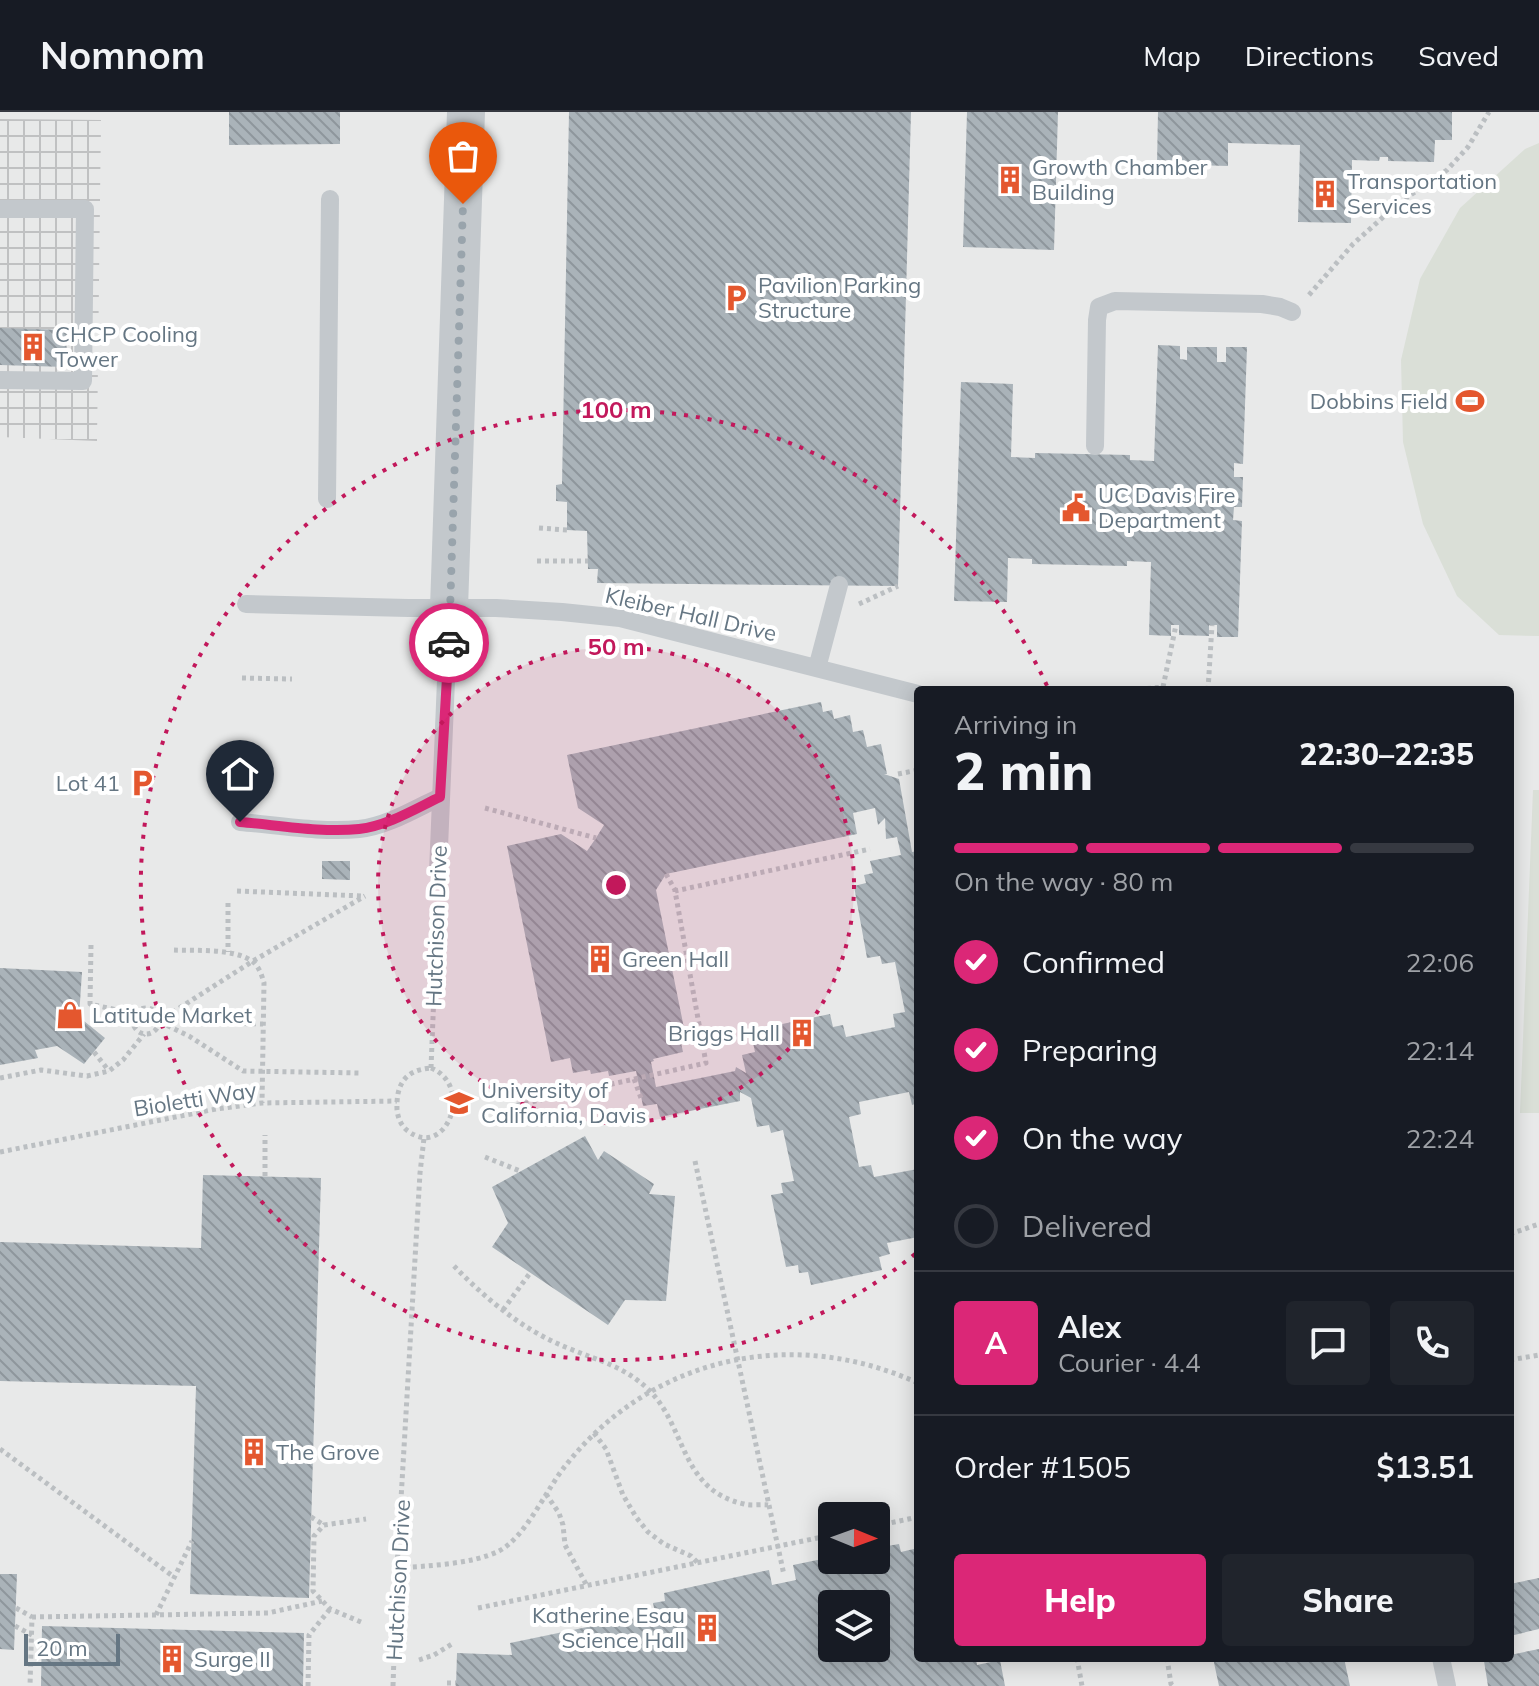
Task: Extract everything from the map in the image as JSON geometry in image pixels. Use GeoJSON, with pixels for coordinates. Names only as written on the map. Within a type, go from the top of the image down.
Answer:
{"type":"FeatureCollection","features":[{"type":"Feature","properties":{"kind":"street","name":"Hutchison Drive"},"geometry":{"type":"LineString","coordinates":[[449,608],[466,112]]}},
{"type":"Feature","properties":{"kind":"lane"},"geometry":{"type":"LineString","coordinates":[[327,499],[330,199]]}},
{"type":"Feature","properties":{"kind":"lane"},"geometry":{"type":"LineString","coordinates":[[0,209],[85,209],[83,381],[0,380]]}},
{"type":"Feature","properties":{"kind":"lane"},"geometry":{"type":"LineString","coordinates":[[1095,446],[1099,307],[1115,301],[1236,304],[1280,307],[1292,312]]}},
{"type":"Feature","properties":{"kind":"lane"},"geometry":{"type":"LineString","coordinates":[[817,668],[839,585]]}},
{"type":"Feature","properties":{"kind":"lane","name":"Kleiber Hall Drive"},"geometry":{"type":"LineString","coordinates":[[246,604],[496,608],[620,618],[914,693]]}},
{"type":"Feature","properties":{"kind":"lane","name":"Hutchison Drive"},"geometry":{"type":"LineString","coordinates":[[438,872],[449,608]]}},
{"type":"Feature","properties":{"kind":"lane"},"geometry":{"type":"LineString","coordinates":[[240,822],[329,830],[362,829],[398,818],[440,797]]}},
{"type":"Feature","properties":{"kind":"lane"},"geometry":{"type":"LineString","coordinates":[[1442,1662],[1447,1686]]}},
{"type":"Feature","properties":{"kind":"path"},"geometry":{"type":"LineString","coordinates":[[1292,312],[1353,244],[1399,203],[1447,170],[1468,147],[1489,112]]}},
{"type":"Feature","properties":{"kind":"path"},"geometry":{"type":"LineString","coordinates":[[539,528],[567,530]]}},
{"type":"Feature","properties":{"kind":"path"},"geometry":{"type":"LineString","coordinates":[[537,561],[588,561]]}},
{"type":"Feature","properties":{"kind":"path"},"geometry":{"type":"LineString","coordinates":[[831,616],[898,586]]}},
{"type":"Feature","properties":{"kind":"path"},"geometry":{"type":"LineString","coordinates":[[1163,686],[1176,625]]}},
{"type":"Feature","properties":{"kind":"path"},"geometry":{"type":"LineString","coordinates":[[1208,686],[1212,625]]}},
{"type":"Feature","properties":{"kind":"path"},"geometry":{"type":"LineString","coordinates":[[242,678],[292,679]]}},
{"type":"Feature","properties":{"kind":"path"},"geometry":{"type":"LineString","coordinates":[[898,774],[914,771]]}},
{"type":"Feature","properties":{"kind":"path"},"geometry":{"type":"LineString","coordinates":[[485,808],[596,838]]}},
{"type":"Feature","properties":{"kind":"path"},"geometry":{"type":"LineString","coordinates":[[675,891],[870,849]]}},
{"type":"Feature","properties":{"kind":"path","name":"Hutchison Drive"},"geometry":{"type":"LineString","coordinates":[[431,1068],[438,872]]}},
{"type":"Feature","properties":{"kind":"path"},"geometry":{"type":"LineString","coordinates":[[509,1107],[706,1063],[675,891],[666,874]]}},
{"type":"Feature","properties":{"kind":"path"},"geometry":{"type":"LineString","coordinates":[[159,1021],[253,961],[365,896],[237,891]]}},
{"type":"Feature","properties":{"kind":"path"},"geometry":{"type":"LineString","coordinates":[[228,903],[228,952]]}},
{"type":"Feature","properties":{"kind":"path"},"geometry":{"type":"LineString","coordinates":[[91,945],[90,1004],[135,1014]]}},
{"type":"Feature","properties":{"kind":"path"},"geometry":{"type":"LineString","coordinates":[[174,950],[228,952],[253,961],[260,971],[264,983],[262,1103]]}},
{"type":"Feature","properties":{"kind":"path"},"geometry":{"type":"LineString","coordinates":[[0,1078],[41,1070],[87,1076],[109,1071],[123,1060],[144,1034],[156,1030],[159,1021],[150,1009],[141,1009],[132,1022],[144,1034]]}},
{"type":"Feature","properties":{"kind":"path"},"geometry":{"type":"LineString","coordinates":[[159,1021],[263,1024]]}},
{"type":"Feature","properties":{"kind":"path"},"geometry":{"type":"LineString","coordinates":[[159,1021],[189,1036],[243,1071],[361,1073]]}},
{"type":"Feature","properties":{"kind":"path"},"geometry":{"type":"LineString","coordinates":[[94,1052],[109,1071]]}},
{"type":"Feature","properties":{"kind":"path"},"geometry":{"type":"LineString","coordinates":[[431,1068],[441,1072],[452,1089],[451,1116],[436,1136],[424,1138],[404,1128],[398,1116],[397,1101],[399,1086],[408,1075],[419,1069],[431,1068]]}},
{"type":"Feature","properties":{"kind":"path"},"geometry":{"type":"LineString","coordinates":[[634,1079],[641,1098]]}},
{"type":"Feature","properties":{"kind":"path","name":"Bioletti Way"},"geometry":{"type":"LineString","coordinates":[[0,1152],[216,1109],[262,1103],[397,1101]]}},
{"type":"Feature","properties":{"kind":"path"},"geometry":{"type":"LineString","coordinates":[[265,1135],[265,1176]]}},
{"type":"Feature","properties":{"kind":"path","name":"Hutchison Drive"},"geometry":{"type":"LineString","coordinates":[[393,1686],[397,1568],[424,1138]]}},
{"type":"Feature","properties":{"kind":"path"},"geometry":{"type":"LineString","coordinates":[[485,1157],[520,1171]]}},
{"type":"Feature","properties":{"kind":"path"},"geometry":{"type":"LineString","coordinates":[[695,1161],[784,1575]]}},
{"type":"Feature","properties":{"kind":"path"},"geometry":{"type":"LineString","coordinates":[[1514,1233],[1539,1224]]}},
{"type":"Feature","properties":{"kind":"path"},"geometry":{"type":"LineString","coordinates":[[454,1266],[472,1285],[534,1332],[624,1370],[650,1392],[671,1420],[694,1471],[708,1486],[745,1504],[768,1505]]}},
{"type":"Feature","properties":{"kind":"path"},"geometry":{"type":"LineString","coordinates":[[503,1310],[530,1273]]}},
{"type":"Feature","properties":{"kind":"path"},"geometry":{"type":"LineString","coordinates":[[397,1568],[482,1557],[500,1550],[522,1529],[565,1466],[594,1433],[620,1410],[650,1392],[702,1369],[738,1359],[785,1353],[865,1365],[914,1381]]}},
{"type":"Feature","properties":{"kind":"path"},"geometry":{"type":"LineString","coordinates":[[1514,1359],[1539,1355]]}},
{"type":"Feature","properties":{"kind":"path"},"geometry":{"type":"LineString","coordinates":[[594,1433],[606,1449],[623,1495],[636,1517],[648,1532],[664,1544],[691,1556],[698,1563]]}},
{"type":"Feature","properties":{"kind":"path"},"geometry":{"type":"LineString","coordinates":[[0,1449],[174,1577]]}},
{"type":"Feature","properties":{"kind":"path"},"geometry":{"type":"LineString","coordinates":[[546,1494],[559,1513],[565,1545],[587,1586]]}},
{"type":"Feature","properties":{"kind":"path"},"geometry":{"type":"LineString","coordinates":[[311,1517],[324,1525]]}},
{"type":"Feature","properties":{"kind":"path"},"geometry":{"type":"LineString","coordinates":[[890,1523],[914,1518]]}},
{"type":"Feature","properties":{"kind":"path"},"geometry":{"type":"LineString","coordinates":[[361,1622],[330,1609],[313,1591],[314,1536],[324,1525],[366,1519]]}},
{"type":"Feature","properties":{"kind":"path"},"geometry":{"type":"LineString","coordinates":[[478,1608],[818,1538]]}},
{"type":"Feature","properties":{"kind":"path"},"geometry":{"type":"LineString","coordinates":[[156,1615],[192,1541]]}},
{"type":"Feature","properties":{"kind":"path"},"geometry":{"type":"LineString","coordinates":[[16,1608],[32,1617],[268,1613],[322,1601]]}},
{"type":"Feature","properties":{"kind":"path"},"geometry":{"type":"LineString","coordinates":[[308,1686],[309,1635],[330,1609]]}},
{"type":"Feature","properties":{"kind":"path"},"geometry":{"type":"LineString","coordinates":[[94,1616],[94,1627]]}},
{"type":"Feature","properties":{"kind":"path"},"geometry":{"type":"LineString","coordinates":[[30,1686],[32,1617]]}},
{"type":"Feature","properties":{"kind":"path"},"geometry":{"type":"LineString","coordinates":[[15,1626],[32,1635]]}},
{"type":"Feature","properties":{"kind":"path"},"geometry":{"type":"LineString","coordinates":[[419,1660],[452,1644]]}},
{"type":"Feature","properties":{"kind":"path"},"geometry":{"type":"LineString","coordinates":[[1078,1662],[1082,1686]]}},
{"type":"Feature","properties":{"kind":"path"},"geometry":{"type":"LineString","coordinates":[[1168,1662],[1173,1686]]}},
{"type":"Feature","properties":{"kind":"path"},"geometry":{"type":"LineString","coordinates":[[447,1683],[456,1683]]}},
{"type":"Feature","properties":{"kind":"shaded area","name":"University of California, Davis"},"geometry":{"type":"Polygon","coordinates":[[[0,112],[1539,112],[1539,1686],[0,1686],[0,112]]]}},
{"type":"Feature","properties":{"kind":"shaded area"},"geometry":{"type":"Polygon","coordinates":[[[0,119],[101,120],[97,441],[0,437],[0,119]]]}},
{"type":"Feature","properties":{"kind":"shaded area","name":"Dobbins Field"},"geometry":{"type":"Polygon","coordinates":[[[1539,143],[1539,636],[1499,635],[1457,596],[1423,524],[1403,442],[1401,360],[1420,279],[1460,208],[1525,149],[1539,143]]]}},
{"type":"Feature","properties":{"kind":"shaded area"},"geometry":{"type":"Polygon","coordinates":[[[1533,790],[1539,790],[1539,1113],[1520,1113],[1533,790]]]}},
{"type":"Feature","properties":{"kind":"building"},"geometry":{"type":"Polygon","coordinates":[[[229,112],[340,112],[340,144],[229,145],[229,112]]]}},
{"type":"Feature","properties":{"kind":"building","name":"Pavilion Parking Structure"},"geometry":{"type":"Polygon","coordinates":[[[569,112],[911,112],[898,586],[597,583],[598,569],[588,569],[587,531],[567,530],[567,502],[556,501],[556,485],[562,484],[569,112]]]}},
{"type":"Feature","properties":{"kind":"building","name":"Growth Chamber Building"},"geometry":{"type":"Polygon","coordinates":[[[967,112],[1058,112],[1054,250],[963,247],[967,112]]]}},
{"type":"Feature","properties":{"kind":"building","name":"Transportation Services"},"geometry":{"type":"Polygon","coordinates":[[[1158,112],[1452,112],[1452,140],[1435,140],[1434,162],[1388,161],[1388,157],[1380,157],[1379,161],[1352,160],[1351,223],[1298,222],[1300,145],[1228,143],[1228,166],[1157,164],[1158,112]]]}},
{"type":"Feature","properties":{"kind":"building","name":"CHCP Cooling Tower"},"geometry":{"type":"Polygon","coordinates":[[[0,328],[67,330],[66,367],[0,365],[0,328]]]}},
{"type":"Feature","properties":{"kind":"building"},"geometry":{"type":"Polygon","coordinates":[[[1158,345],[1180,346],[1180,359],[1187,360],[1187,347],[1217,347],[1217,362],[1226,362],[1226,347],[1247,347],[1243,464],[1234,463],[1234,477],[1243,477],[1242,507],[1234,507],[1233,520],[1242,521],[1238,637],[1217,637],[1217,625],[1209,625],[1209,636],[1179,635],[1179,625],[1171,625],[1171,636],[1149,635],[1151,562],[1127,561],[1127,566],[1032,564],[1032,559],[1008,558],[1007,602],[954,601],[961,382],[1013,384],[1011,457],[1035,458],[1035,453],[1130,455],[1130,460],[1154,461],[1158,345]]]}},
{"type":"Feature","properties":{"kind":"building","name":"Green Hall"},"geometry":{"type":"Polygon","coordinates":[[[821,702],[823,712],[832,710],[834,719],[850,715],[853,732],[863,730],[867,747],[881,744],[887,774],[884,774],[899,779],[914,852],[914,1104],[909,1092],[859,1102],[861,1114],[849,1117],[859,1167],[871,1165],[874,1177],[914,1170],[914,1238],[887,1243],[890,1254],[879,1257],[882,1270],[811,1285],[808,1272],[799,1273],[798,1265],[786,1267],[771,1195],[783,1193],[781,1183],[794,1181],[783,1130],[771,1133],[769,1125],[757,1127],[751,1098],[740,1092],[740,1101],[660,1117],[657,1104],[643,1106],[636,1071],[609,1076],[608,1071],[573,1073],[570,1058],[551,1062],[507,846],[561,834],[587,851],[604,825],[578,808],[567,755],[821,702]],[[875,808],[853,813],[857,834],[666,874],[656,890],[684,1028],[678,1029],[683,1052],[653,1059],[656,1087],[735,1071],[736,1067],[746,1073],[742,1055],[755,1052],[753,1043],[761,1041],[758,1029],[830,1014],[833,1027],[843,1025],[846,1037],[895,1027],[893,1014],[905,1012],[895,962],[882,964],[880,956],[867,958],[854,886],[866,883],[864,875],[873,873],[870,861],[901,855],[897,837],[886,839],[885,818],[878,825],[875,808]]]}},
{"type":"Feature","properties":{"kind":"building"},"geometry":{"type":"Polygon","coordinates":[[[322,861],[350,861],[350,880],[322,879],[322,861]]]}},
{"type":"Feature","properties":{"kind":"building"},"geometry":{"type":"Polygon","coordinates":[[[0,968],[82,972],[79,1017],[105,1038],[84,1064],[57,1046],[35,1050],[38,1058],[0,1065],[0,968]]]}},
{"type":"Feature","properties":{"kind":"building"},"geometry":{"type":"Polygon","coordinates":[[[585,1136],[598,1160],[604,1151],[654,1184],[649,1194],[675,1196],[666,1301],[625,1300],[608,1325],[492,1247],[508,1223],[492,1187],[585,1136]]]}},
{"type":"Feature","properties":{"kind":"building","name":"The Grove"},"geometry":{"type":"Polygon","coordinates":[[[203,1175],[321,1178],[309,1598],[190,1594],[196,1386],[0,1381],[0,1242],[201,1248],[203,1175]]]}},
{"type":"Feature","properties":{"kind":"building","name":"Katherine Esau Science Hall"},"geometry":{"type":"Polygon","coordinates":[[[899,1544],[901,1552],[914,1549],[914,1662],[977,1662],[977,1665],[1000,1662],[1005,1686],[456,1686],[457,1653],[512,1655],[510,1643],[655,1613],[653,1603],[665,1601],[664,1593],[769,1570],[772,1585],[796,1580],[793,1565],[818,1560],[818,1574],[890,1574],[890,1546],[899,1544]]]}},
{"type":"Feature","properties":{"kind":"building"},"geometry":{"type":"Polygon","coordinates":[[[0,1574],[17,1574],[14,1650],[0,1649],[0,1574]]]}},
{"type":"Feature","properties":{"kind":"building"},"geometry":{"type":"Polygon","coordinates":[[[1539,1578],[1539,1629],[1514,1635],[1514,1583],[1539,1578]]]}},
{"type":"Feature","properties":{"kind":"building","name":"Surge II"},"geometry":{"type":"Polygon","coordinates":[[[42,1626],[304,1633],[303,1686],[41,1686],[42,1626]]]}},
{"type":"Feature","properties":{"kind":"building"},"geometry":{"type":"Polygon","coordinates":[[[1539,1649],[1539,1686],[1488,1686],[1484,1662],[1514,1662],[1514,1654],[1539,1649]]]}},
{"type":"Feature","properties":{"kind":"building"},"geometry":{"type":"Polygon","coordinates":[[[1214,1662],[1345,1662],[1350,1686],[1219,1686],[1214,1662]]]}},
{"type":"Feature","properties":{"kind":"way so far"},"geometry":{"type":"LineString","coordinates":[[449,643],[463,204]]}},
{"type":"Feature","properties":{"kind":"place","name":"Growth Chamber Building"},"geometry":{"type":"Point","coordinates":[1010,180]}},
{"type":"Feature","properties":{"kind":"place","name":"Transportation Services"},"geometry":{"type":"Point","coordinates":[1325,194]}},
{"type":"Feature","properties":{"kind":"place","name":"Pavilion Parking Structure"},"geometry":{"type":"Point","coordinates":[736,298]}},
{"type":"Feature","properties":{"kind":"place","name":"CHCP Cooling Tower"},"geometry":{"type":"Point","coordinates":[33,347]}},
{"type":"Feature","properties":{"kind":"place","name":"Dobbins Field"},"geometry":{"type":"Point","coordinates":[1470,401]}},
{"type":"Feature","properties":{"kind":"place","name":"UC Davis Fire Department"},"geometry":{"type":"Point","coordinates":[1076,508]}},
{"type":"Feature","properties":{"kind":"place","name":"Lot 41"},"geometry":{"type":"Point","coordinates":[142,783]}},
{"type":"Feature","properties":{"kind":"place","name":"Green Hall"},"geometry":{"type":"Point","coordinates":[600,959]}},
{"type":"Feature","properties":{"kind":"place","name":"Latitude Market"},"geometry":{"type":"Point","coordinates":[70,1015]}},
{"type":"Feature","properties":{"kind":"place","name":"Briggs Hall"},"geometry":{"type":"Point","coordinates":[802,1033]}},
{"type":"Feature","properties":{"kind":"place","name":"University of California, Davis"},"geometry":{"type":"Point","coordinates":[459,1103]}},
{"type":"Feature","properties":{"kind":"place","name":"The Grove"},"geometry":{"type":"Point","coordinates":[254,1452]}},
{"type":"Feature","properties":{"kind":"place","name":"Katherine Esau Science Hall"},"geometry":{"type":"Point","coordinates":[707,1628]}},
{"type":"Feature","properties":{"kind":"place","name":"Surge II"},"geometry":{"type":"Point","coordinates":[172,1659]}},
{"type":"Feature","properties":{"kind":"route"},"geometry":{"type":"LineString","coordinates":[[240,822],[329,830],[362,829],[398,818],[440,797],[449,643]]}}]}
